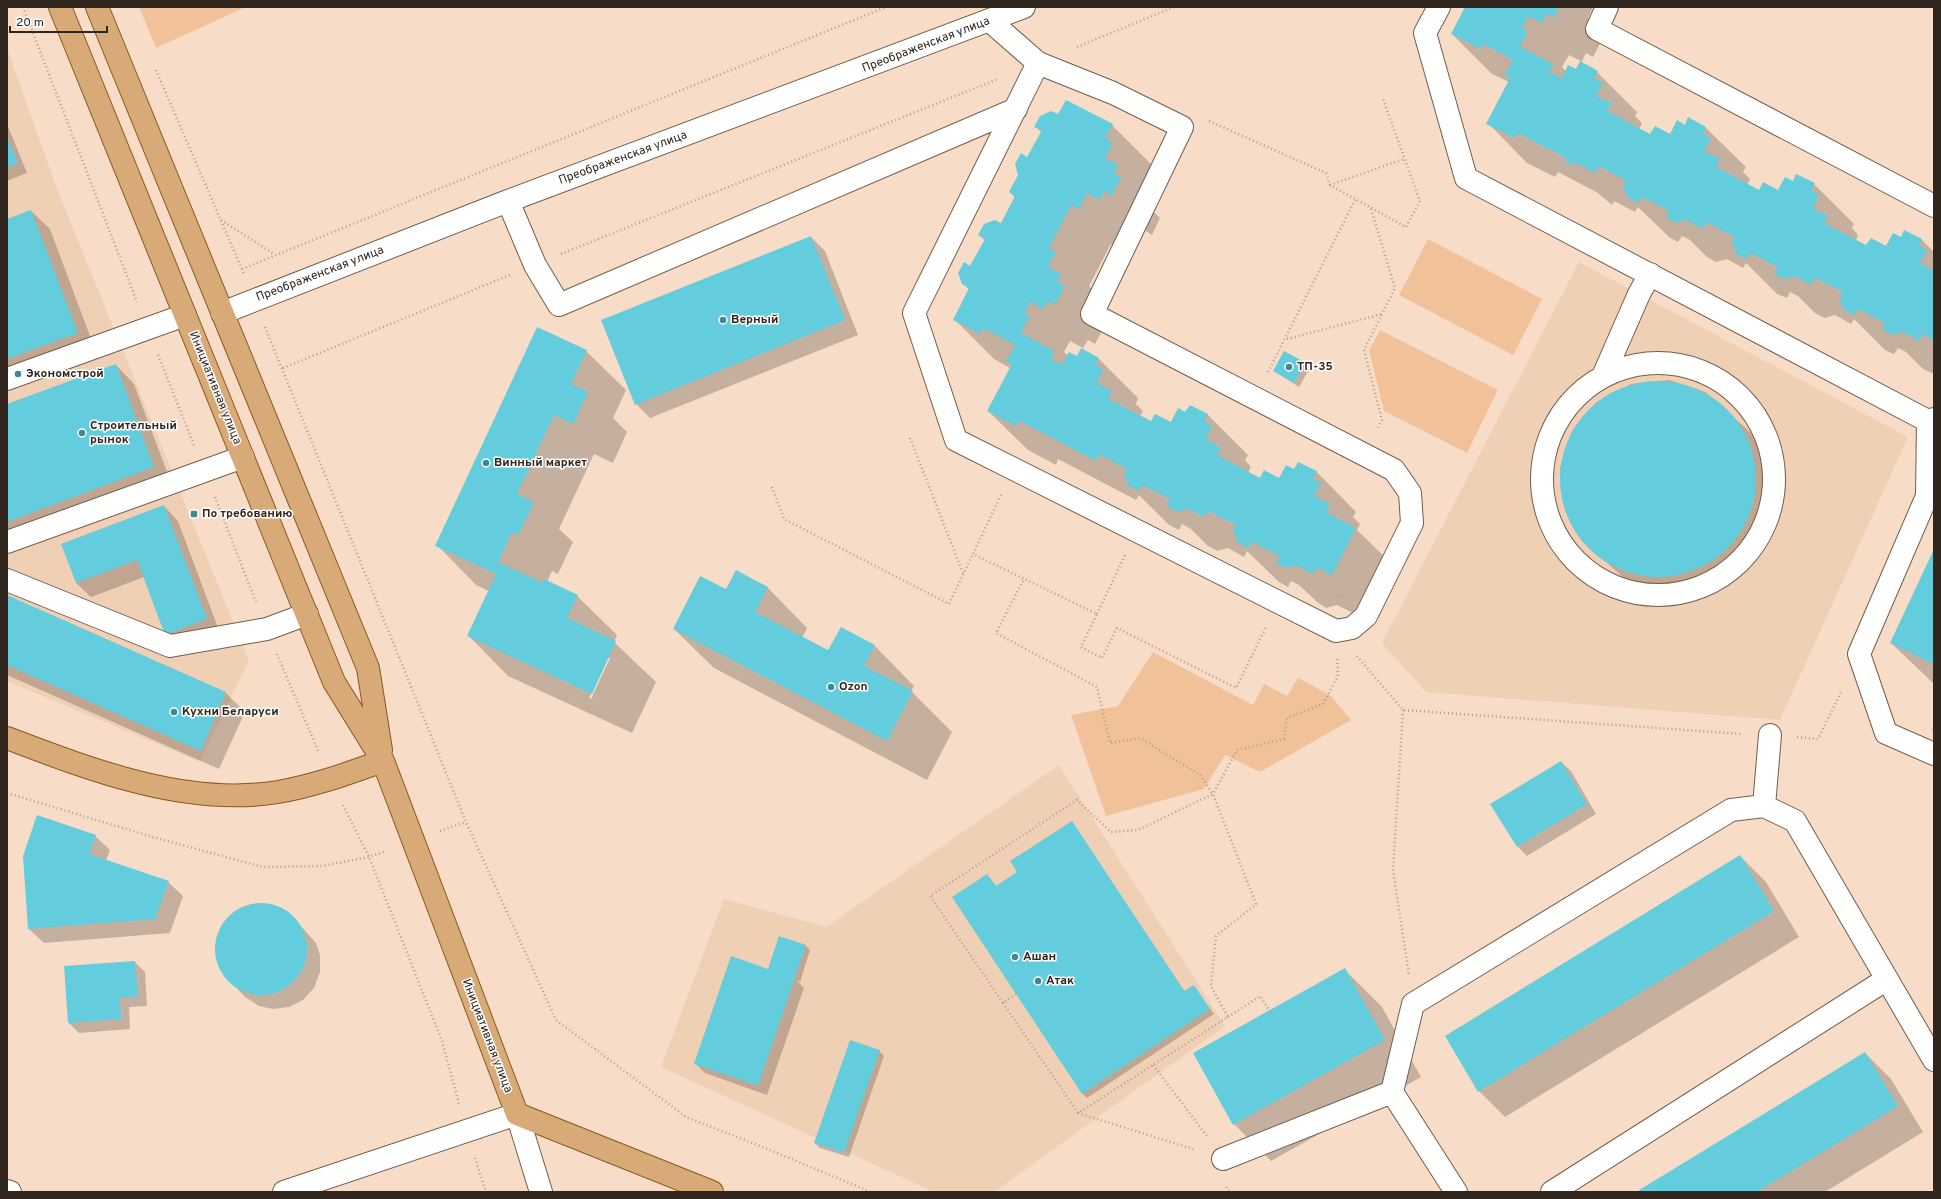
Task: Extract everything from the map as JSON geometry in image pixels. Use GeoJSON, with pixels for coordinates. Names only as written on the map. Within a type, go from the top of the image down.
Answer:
{"type":"FeatureCollection","features":[{"type":"Feature","properties":{"kind":"main road","name":"Инициативная улица"},"geometry":{"type":"LineString","coordinates":[[60,7],[334,682],[383,761],[517,1114]]}},
{"type":"Feature","properties":{"kind":"main road","name":"Инициативная улица"},"geometry":{"type":"LineString","coordinates":[[97,7],[368,668],[383,761]]}},
{"type":"Feature","properties":{"kind":"main road"},"geometry":{"type":"LineString","coordinates":[[7,738],[117,778],[178,790],[233,796],[278,792],[330,779],[383,761]]}},
{"type":"Feature","properties":{"kind":"main road"},"geometry":{"type":"LineString","coordinates":[[517,1114],[712,1192]]}},
{"type":"Feature","properties":{"kind":"street","name":"Преображенская улица"},"geometry":{"type":"LineString","coordinates":[[222,313],[508,201],[1024,7]]}},
{"type":"Feature","properties":{"kind":"street"},"geometry":{"type":"LineString","coordinates":[[1439,7],[1424,33],[1466,178],[1931,420],[1931,497],[1859,654],[1886,733],[1934,754]]}},
{"type":"Feature","properties":{"kind":"street"},"geometry":{"type":"LineString","coordinates":[[1607,7],[1597,29],[1934,206]]}},
{"type":"Feature","properties":{"kind":"street"},"geometry":{"type":"LineString","coordinates":[[990,21],[1038,63],[1113,93],[1182,127],[1092,314],[1394,470],[1410,493],[1412,522],[1366,616],[1352,628],[1336,631],[956,440],[914,313],[1038,63]]}},
{"type":"Feature","properties":{"kind":"street"},"geometry":{"type":"LineString","coordinates":[[508,201],[535,265],[559,305],[1016,109]]}},
{"type":"Feature","properties":{"kind":"street"},"geometry":{"type":"LineString","coordinates":[[1604,374],[1639,294],[1650,274]]}},
{"type":"Feature","properties":{"kind":"street"},"geometry":{"type":"LineString","coordinates":[[7,379],[185,315]]}},
{"type":"Feature","properties":{"kind":"street"},"geometry":{"type":"LineString","coordinates":[[1623,332],[1648,361]]}},
{"type":"Feature","properties":{"kind":"street"},"geometry":{"type":"LineString","coordinates":[[1648,361],[1693,366],[1734,388],[1762,424],[1775,469],[1770,514],[1748,554],[1712,583],[1668,596],[1623,591],[1583,569],[1554,533],[1541,489],[1546,443],[1568,403],[1604,374],[1648,361]]}},
{"type":"Feature","properties":{"kind":"street"},"geometry":{"type":"LineString","coordinates":[[7,542],[243,457]]}},
{"type":"Feature","properties":{"kind":"street"},"geometry":{"type":"LineString","coordinates":[[7,580],[170,646],[267,629],[307,614]]}},
{"type":"Feature","properties":{"kind":"street"},"geometry":{"type":"LineString","coordinates":[[1764,806],[1770,735]]}},
{"type":"Feature","properties":{"kind":"street"},"geometry":{"type":"LineString","coordinates":[[1456,1192],[1392,1092],[1413,1004],[1731,810],[1764,806],[1795,821],[1934,1060]]}},
{"type":"Feature","properties":{"kind":"street"},"geometry":{"type":"LineString","coordinates":[[1552,1192],[1887,978]]}},
{"type":"Feature","properties":{"kind":"street"},"geometry":{"type":"LineString","coordinates":[[1224,1159],[1392,1092]]}},
{"type":"Feature","properties":{"kind":"street"},"geometry":{"type":"LineString","coordinates":[[284,1192],[517,1114],[541,1192]]}},
{"type":"Feature","properties":{"kind":"path"},"geometry":{"type":"LineString","coordinates":[[242,269],[274,254],[886,7]]}},
{"type":"Feature","properties":{"kind":"path"},"geometry":{"type":"LineString","coordinates":[[282,368],[1174,7]]}},
{"type":"Feature","properties":{"kind":"path"},"geometry":{"type":"LineString","coordinates":[[156,70],[242,269],[466,822],[556,1020],[686,1117],[871,1192]]}},
{"type":"Feature","properties":{"kind":"path"},"geometry":{"type":"LineString","coordinates":[[1202,118],[1326,173],[1330,185],[1406,227],[1420,201],[1383,98]]}},
{"type":"Feature","properties":{"kind":"path"},"geometry":{"type":"LineString","coordinates":[[1330,185],[1404,159]]}},
{"type":"Feature","properties":{"kind":"path"},"geometry":{"type":"LineString","coordinates":[[1254,398],[1286,339],[1356,200]]}},
{"type":"Feature","properties":{"kind":"path"},"geometry":{"type":"LineString","coordinates":[[1364,454],[1382,420],[1364,350],[1395,288],[1371,208]]}},
{"type":"Feature","properties":{"kind":"path"},"geometry":{"type":"LineString","coordinates":[[220,220],[274,254]]}},
{"type":"Feature","properties":{"kind":"path"},"geometry":{"type":"LineString","coordinates":[[1286,339],[1383,314]]}},
{"type":"Feature","properties":{"kind":"path"},"geometry":{"type":"LineString","coordinates":[[910,438],[964,573]]}},
{"type":"Feature","properties":{"kind":"path"},"geometry":{"type":"LineString","coordinates":[[772,487],[784,519],[949,604],[1013,469]]}},
{"type":"Feature","properties":{"kind":"path"},"geometry":{"type":"LineString","coordinates":[[1136,531],[1081,647],[1102,658],[1117,628],[1236,688],[1278,602]]}},
{"type":"Feature","properties":{"kind":"path"},"geometry":{"type":"LineString","coordinates":[[973,554],[1097,614]]}},
{"type":"Feature","properties":{"kind":"path"},"geometry":{"type":"LineString","coordinates":[[1024,579],[996,633],[1097,687],[1110,743],[1140,738],[1200,774],[1213,794],[1256,904],[1216,936],[1211,986],[1228,1017]]}},
{"type":"Feature","properties":{"kind":"path"},"geometry":{"type":"LineString","coordinates":[[267,629],[330,779],[369,857],[442,1041],[486,1192]]}},
{"type":"Feature","properties":{"kind":"path"},"geometry":{"type":"LineString","coordinates":[[1336,631],[1403,710],[1393,870],[1413,1004]]}},
{"type":"Feature","properties":{"kind":"path"},"geometry":{"type":"LineString","coordinates":[[1224,1159],[1078,1113],[930,896],[1077,800],[1111,832],[1138,830],[1213,794],[1237,750],[1284,739],[1287,718],[1323,704],[1338,676],[1336,631]]}},
{"type":"Feature","properties":{"kind":"path"},"geometry":{"type":"LineString","coordinates":[[1403,710],[1818,739],[1859,654]]}},
{"type":"Feature","properties":{"kind":"path"},"geometry":{"type":"LineString","coordinates":[[7,793],[156,838],[263,866],[321,866],[369,857]]}},
{"type":"Feature","properties":{"kind":"path"},"geometry":{"type":"LineString","coordinates":[[1003,1002],[1016,994]]}},
{"type":"Feature","properties":{"kind":"path"},"geometry":{"type":"LineString","coordinates":[[1078,1113],[1260,996],[1270,1010]]}},
{"type":"Feature","properties":{"kind":"path"},"geometry":{"type":"LineString","coordinates":[[1153,1065],[1224,1159]]}},
{"type":"Feature","properties":{"kind":"shaded area"},"geometry":{"type":"Polygon","coordinates":[[[139,7],[246,7],[156,48],[139,7]]]}},
{"type":"Feature","properties":{"kind":"shaded area","name":"Строительный рынок"},"geometry":{"type":"Polygon","coordinates":[[[7,48],[56,186],[249,661],[200,762],[7,681],[7,48]]]}},
{"type":"Feature","properties":{"kind":"shaded area"},"geometry":{"type":"Polygon","coordinates":[[[1428,239],[1542,299],[1513,355],[1399,295],[1428,239]]]}},
{"type":"Feature","properties":{"kind":"shaded area"},"geometry":{"type":"Polygon","coordinates":[[[1579,262],[1908,437],[1780,720],[1426,692],[1382,643],[1579,262]]]}},
{"type":"Feature","properties":{"kind":"shaded area"},"geometry":{"type":"Polygon","coordinates":[[[1380,330],[1498,390],[1467,453],[1384,411],[1369,350],[1380,330]]]}},
{"type":"Feature","properties":{"kind":"shaded area"},"geometry":{"type":"Polygon","coordinates":[[[1153,652],[1253,705],[1264,684],[1287,696],[1298,678],[1330,695],[1351,720],[1260,772],[1225,755],[1204,789],[1106,816],[1071,715],[1118,706],[1153,652]]]}},
{"type":"Feature","properties":{"kind":"shaded area"},"geometry":{"type":"Polygon","coordinates":[[[1059,765],[1225,1026],[994,1192],[934,1192],[661,1067],[724,899],[826,927],[1059,765]]]}},
{"type":"Feature","properties":{"kind":"building"},"geometry":{"type":"Polygon","coordinates":[[[1465,7],[1559,7],[1553,18],[1546,14],[1542,23],[1529,16],[1522,28],[1528,31],[1520,47],[1553,64],[1549,72],[1562,78],[1568,65],[1576,69],[1580,61],[1598,71],[1594,78],[1603,83],[1596,96],[1612,103],[1607,111],[1650,134],[1655,126],[1670,134],[1677,120],[1685,125],[1688,117],[1706,127],[1703,134],[1711,139],[1704,151],[1720,159],[1716,167],[1759,190],[1763,182],[1778,190],[1785,177],[1793,181],[1796,174],[1815,183],[1811,191],[1819,195],[1813,208],[1828,216],[1824,223],[1866,245],[1871,238],[1886,246],[1893,233],[1901,237],[1904,230],[1922,239],[1919,246],[1927,250],[1920,263],[1934,271],[1932,279],[1934,280],[1934,340],[1923,334],[1919,341],[1903,332],[1892,335],[1882,329],[1885,323],[1858,309],[1854,315],[1844,310],[1839,299],[1843,292],[1815,278],[1811,285],[1795,276],[1785,279],[1774,274],[1778,267],[1750,253],[1747,259],[1736,254],[1733,243],[1731,243],[1734,237],[1707,222],[1703,229],[1686,220],[1676,223],[1666,217],[1669,211],[1642,197],[1638,203],[1628,198],[1623,187],[1626,181],[1599,166],[1595,173],[1574,162],[1572,166],[1565,161],[1566,158],[1518,133],[1515,138],[1486,124],[1510,78],[1504,76],[1513,60],[1483,44],[1480,49],[1451,34],[1465,7]]]}},
{"type":"Feature","properties":{"kind":"building"},"geometry":{"type":"Polygon","coordinates":[[[1066,100],[1113,124],[1105,139],[1113,143],[1105,158],[1118,165],[1114,173],[1121,177],[1112,196],[1104,191],[1100,200],[1087,193],[1079,209],[1071,205],[1049,248],[1056,252],[1048,267],[1061,274],[1057,282],[1065,286],[1055,305],[1048,301],[1043,309],[1030,302],[1024,314],[1030,316],[1021,333],[1054,351],[1051,359],[1062,365],[1069,352],[1077,356],[1081,348],[1099,358],[1096,365],[1103,370],[1097,383],[1112,391],[1108,399],[1151,421],[1155,414],[1171,422],[1178,408],[1185,412],[1190,405],[1208,414],[1204,422],[1212,426],[1206,439],[1221,448],[1217,455],[1260,478],[1264,470],[1279,478],[1286,465],[1294,469],[1298,462],[1317,471],[1313,479],[1321,483],[1314,496],[1330,504],[1326,512],[1356,528],[1332,575],[1317,568],[1313,574],[1296,565],[1286,568],[1276,563],[1279,556],[1252,542],[1248,548],[1238,543],[1234,532],[1232,532],[1236,525],[1208,511],[1204,517],[1188,509],[1177,512],[1167,506],[1170,499],[1142,485],[1139,491],[1128,486],[1125,476],[1123,475],[1127,469],[1099,454],[1096,461],[1018,420],[1016,426],[987,411],[1012,364],[1006,361],[1015,345],[983,328],[980,334],[953,320],[969,288],[962,284],[958,273],[964,262],[970,266],[985,239],[978,235],[984,224],[995,220],[1001,223],[1015,196],[1009,192],[1018,175],[1015,164],[1021,153],[1027,157],[1042,130],[1034,127],[1040,116],[1051,111],[1058,114],[1066,100]]]}},
{"type":"Feature","properties":{"kind":"building"},"geometry":{"type":"Polygon","coordinates":[[[7,137],[18,163],[7,168],[7,137]]]}},
{"type":"Feature","properties":{"kind":"building"},"geometry":{"type":"Polygon","coordinates":[[[31,210],[78,333],[7,359],[7,219],[31,210]]]}},
{"type":"Feature","properties":{"kind":"building","name":"Верный"},"geometry":{"type":"Polygon","coordinates":[[[811,236],[845,320],[635,405],[601,320],[811,236]]]}},
{"type":"Feature","properties":{"kind":"building"},"geometry":{"type":"Polygon","coordinates":[[[537,327],[587,350],[571,384],[588,392],[573,424],[554,415],[517,494],[534,502],[518,535],[512,532],[498,562],[543,583],[544,579],[578,595],[567,618],[616,641],[592,694],[467,636],[496,574],[435,546],[537,327]]]}},
{"type":"Feature","properties":{"kind":"building","name":"ТП-35"},"geometry":{"type":"Polygon","coordinates":[[[1284,351],[1306,363],[1294,383],[1273,371],[1284,351]]]}},
{"type":"Feature","properties":{"kind":"building"},"geometry":{"type":"Polygon","coordinates":[[[116,364],[154,467],[7,522],[7,404],[116,364]]]}},
{"type":"Feature","properties":{"kind":"building"},"geometry":{"type":"Polygon","coordinates":[[[1668,381],[1677,382],[1696,388],[1713,397],[1728,409],[1740,424],[1749,441],[1755,460],[1755,498],[1749,517],[1740,534],[1728,549],[1713,561],[1696,570],[1677,576],[1648,577],[1639,576],[1620,570],[1603,561],[1588,549],[1576,534],[1567,517],[1561,498],[1560,469],[1561,460],[1567,441],[1576,424],[1588,409],[1603,397],[1620,388],[1639,382],[1668,381]]]}},
{"type":"Feature","properties":{"kind":"building"},"geometry":{"type":"Polygon","coordinates":[[[164,505],[207,619],[165,635],[137,560],[76,583],[61,544],[164,505]]]}},
{"type":"Feature","properties":{"kind":"building"},"geometry":{"type":"Polygon","coordinates":[[[1934,549],[1934,664],[1890,643],[1934,549]]]}},
{"type":"Feature","properties":{"kind":"building"},"geometry":{"type":"Polygon","coordinates":[[[736,570],[768,587],[755,612],[828,650],[841,627],[875,645],[864,666],[913,691],[887,741],[673,629],[700,576],[726,589],[736,570]]]}},
{"type":"Feature","properties":{"kind":"building"},"geometry":{"type":"Polygon","coordinates":[[[7,595],[226,692],[201,751],[7,665],[7,595]]]}},
{"type":"Feature","properties":{"kind":"building"},"geometry":{"type":"Polygon","coordinates":[[[1561,761],[1587,804],[1517,847],[1490,804],[1561,761]]]}},
{"type":"Feature","properties":{"kind":"building"},"geometry":{"type":"Polygon","coordinates":[[[37,815],[96,835],[89,854],[169,881],[155,919],[28,929],[23,856],[37,815]]]}},
{"type":"Feature","properties":{"kind":"building"},"geometry":{"type":"Polygon","coordinates":[[[1072,821],[1184,991],[1194,985],[1210,1009],[1082,1094],[952,897],[987,874],[996,886],[1017,872],[1010,861],[1072,821]]]}},
{"type":"Feature","properties":{"kind":"building"},"geometry":{"type":"Polygon","coordinates":[[[1740,855],[1774,911],[1478,1092],[1445,1036],[1740,855]]]}},
{"type":"Feature","properties":{"kind":"building"},"geometry":{"type":"Polygon","coordinates":[[[261,903],[278,907],[293,917],[303,932],[307,949],[303,966],[293,981],[278,991],[261,995],[244,991],[229,981],[219,966],[215,949],[219,932],[229,917],[244,907],[261,903]]]}},
{"type":"Feature","properties":{"kind":"building"},"geometry":{"type":"Polygon","coordinates":[[[779,936],[806,945],[758,1086],[694,1064],[731,956],[768,969],[779,936]]]}},
{"type":"Feature","properties":{"kind":"building"},"geometry":{"type":"Polygon","coordinates":[[[135,961],[138,997],[120,998],[121,1019],[68,1023],[64,966],[135,961]]]}},
{"type":"Feature","properties":{"kind":"building"},"geometry":{"type":"Polygon","coordinates":[[[1345,968],[1385,1040],[1233,1125],[1193,1053],[1345,968]]]}},
{"type":"Feature","properties":{"kind":"building"},"geometry":{"type":"Polygon","coordinates":[[[850,1040],[880,1050],[844,1153],[814,1143],[850,1040]]]}},
{"type":"Feature","properties":{"kind":"building"},"geometry":{"type":"Polygon","coordinates":[[[1865,1052],[1898,1106],[1757,1192],[1636,1192],[1865,1052]]]}},
{"type":"Feature","properties":{"kind":"place","name":"Верный"},"geometry":{"type":"Point","coordinates":[723,320]}},
{"type":"Feature","properties":{"kind":"place","name":"ТП-35"},"geometry":{"type":"Point","coordinates":[1289,367]}},
{"type":"Feature","properties":{"kind":"place","name":"Экономстрой"},"geometry":{"type":"Point","coordinates":[18,374]}},
{"type":"Feature","properties":{"kind":"place","name":"Строительный рынок"},"geometry":{"type":"Point","coordinates":[82,433]}},
{"type":"Feature","properties":{"kind":"place","name":"Винный маркет"},"geometry":{"type":"Point","coordinates":[486,463]}},
{"type":"Feature","properties":{"kind":"place","name":"По требованию"},"geometry":{"type":"Point","coordinates":[194,514]}},
{"type":"Feature","properties":{"kind":"place","name":"Ozon"},"geometry":{"type":"Point","coordinates":[831,687]}},
{"type":"Feature","properties":{"kind":"place","name":"Кухни Беларуси"},"geometry":{"type":"Point","coordinates":[174,712]}},
{"type":"Feature","properties":{"kind":"place","name":"Ашан"},"geometry":{"type":"Point","coordinates":[1015,957]}},
{"type":"Feature","properties":{"kind":"place","name":"Атак"},"geometry":{"type":"Point","coordinates":[1038,981]}}]}
